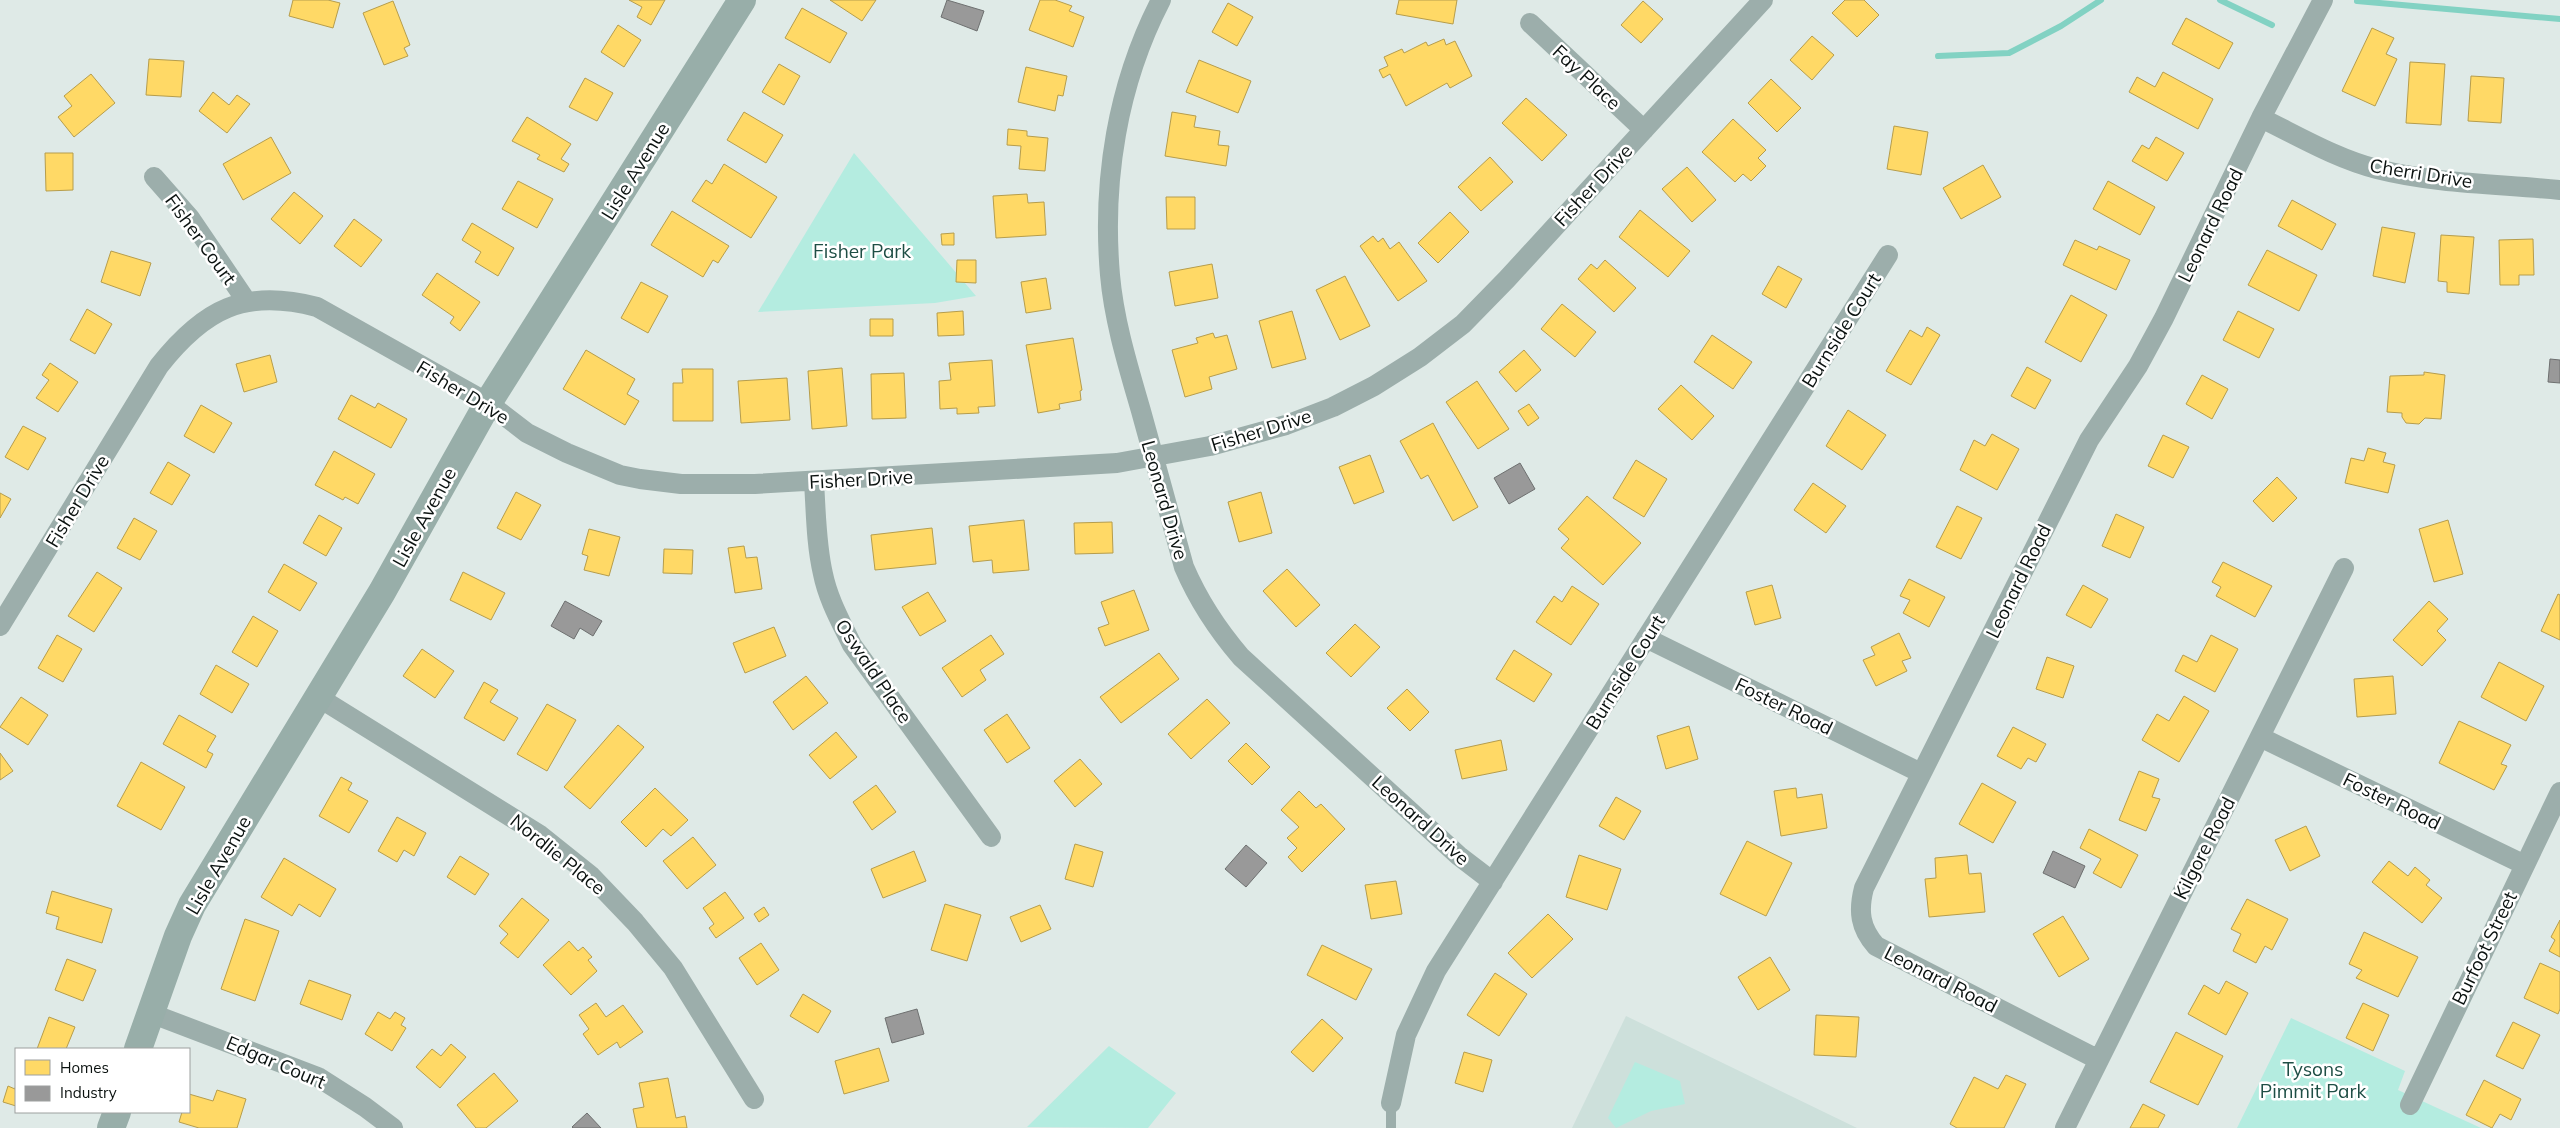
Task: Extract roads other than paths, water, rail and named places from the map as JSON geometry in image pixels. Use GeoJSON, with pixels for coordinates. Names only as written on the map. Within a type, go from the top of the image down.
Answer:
{"type":"FeatureCollection","features":[{"type":"Feature","properties":{"kind":"street","name":"Lisle Avenue"},"geometry":{"type":"LineString","coordinates":[[138,1048],[178,936],[192,905],[382,592],[488,403],[742,0]]}},
{"type":"Feature","properties":{"kind":"street","name":"Leonard Drive"},"geometry":{"type":"LineString","coordinates":[[1161,0],[1138,51],[1125,94],[1115,136],[1107,216],[1110,276],[1120,339],[1184,567],[1198,598],[1215,626],[1248,664],[1459,856],[1493,882]]}},
{"type":"Feature","properties":{"kind":"street","name":"Fisher Drive"},"geometry":{"type":"LineString","coordinates":[[0,626],[159,366],[179,340],[202,321],[222,310],[246,302],[267,299],[290,300],[317,307],[488,403],[527,433],[567,453],[620,475],[640,479],[690,484],[814,482],[1117,463],[1154,458],[1210,446],[1286,425],[1333,407],[1374,386],[1420,357],[1463,324],[1507,279],[1763,0]]}},
{"type":"Feature","properties":{"kind":"street","name":"Leonard Road"},"geometry":{"type":"LineString","coordinates":[[2099,1060],[1891,955],[1876,946],[1854,927],[1864,888],[2089,440],[2138,366],[2164,318],[2261,118],[2323,0]]}},
{"type":"Feature","properties":{"kind":"street","name":"Fay Place"},"geometry":{"type":"LineString","coordinates":[[1530,23],[1644,130]]}},
{"type":"Feature","properties":{"kind":"street","name":"Cherri Drive"},"geometry":{"type":"LineString","coordinates":[[2261,118],[2351,161],[2376,169],[2425,178],[2560,190]]}},
{"type":"Feature","properties":{"kind":"street","name":"Fisher Court"},"geometry":{"type":"LineString","coordinates":[[154,177],[190,218],[246,302]]}},
{"type":"Feature","properties":{"kind":"street","name":"Burnside Court"},"geometry":{"type":"LineString","coordinates":[[1391,1103],[1406,1035],[1436,971],[1888,255]]}},
{"type":"Feature","properties":{"kind":"street","name":"Oswald Place"},"geometry":{"type":"LineString","coordinates":[[814,482],[818,548],[823,575],[834,610],[852,645],[991,837]]}},
{"type":"Feature","properties":{"kind":"street","name":"Kilgore Road"},"geometry":{"type":"LineString","coordinates":[[2065,1128],[2344,568]]}},
{"type":"Feature","properties":{"kind":"street","name":"Foster Road"},"geometry":{"type":"LineString","coordinates":[[1646,638],[1921,773]]}},
{"type":"Feature","properties":{"kind":"street","name":"Nordlie Place"},"geometry":{"type":"LineString","coordinates":[[318,697],[540,834],[590,875],[635,922],[673,968],[754,1099]]}},
{"type":"Feature","properties":{"kind":"street","name":"Foster Road"},"geometry":{"type":"LineString","coordinates":[[2260,737],[2525,865]]}},
{"type":"Feature","properties":{"kind":"street","name":"Burfoot Street"},"geometry":{"type":"LineString","coordinates":[[2410,1105],[2560,792]]}},
{"type":"Feature","properties":{"kind":"street","name":"Edgar Court"},"geometry":{"type":"LineString","coordinates":[[150,1013],[318,1077],[366,1107],[393,1128]]}},
{"type":"Feature","properties":{"kind":"street"},"geometry":{"type":"LineString","coordinates":[[111,1128],[117,1113]]}},
{"type":"Feature","properties":{"kind":"lane"},"geometry":{"type":"LineString","coordinates":[[1391,1103],[1392,1128]]}},
{"type":"Feature","properties":{"kind":"waterway"},"geometry":{"type":"LineString","coordinates":[[1938,56],[2009,53],[2061,26],[2101,0]]}},
{"type":"Feature","properties":{"kind":"waterway"},"geometry":{"type":"LineString","coordinates":[[2220,0],[2272,25]]}},
{"type":"Feature","properties":{"kind":"waterway"},"geometry":{"type":"LineString","coordinates":[[2357,1],[2560,19]]}},
{"type":"Feature","properties":{"kind":"park label","name":"Fisher Park"},"geometry":{"type":"Point","coordinates":[862,251]}},
{"type":"Feature","properties":{"kind":"park label","name":"Tysons Pimmit Park"},"geometry":{"type":"Point","coordinates":[2313,1080]}}]}
